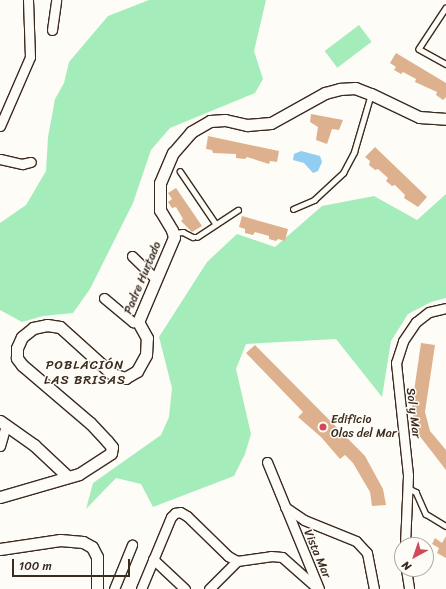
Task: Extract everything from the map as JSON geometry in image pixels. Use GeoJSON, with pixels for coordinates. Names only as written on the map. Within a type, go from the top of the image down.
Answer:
{"type":"FeatureCollection","features":[{"type":"Feature","properties":{"kind":"street"},"geometry":{"type":"LineString","coordinates":[[0,126],[30,57],[28,0]]}},
{"type":"Feature","properties":{"kind":"street"},"geometry":{"type":"LineString","coordinates":[[52,30],[56,0]]}},
{"type":"Feature","properties":{"kind":"street","name":"Padre Hurtado"},"geometry":{"type":"LineString","coordinates":[[67,476],[79,474],[98,464],[112,451],[107,441],[90,423],[22,365],[17,358],[17,348],[22,338],[32,328],[47,325],[60,327],[112,374],[125,378],[137,371],[146,355],[147,338],[138,322],[172,243],[173,233],[160,210],[160,182],[173,154],[199,126],[224,120],[247,125],[271,123],[325,93],[340,89],[355,88],[419,117],[446,119]]}},
{"type":"Feature","properties":{"kind":"street"},"geometry":{"type":"LineString","coordinates":[[0,159],[22,164],[31,162]]}},
{"type":"Feature","properties":{"kind":"street"},"geometry":{"type":"LineString","coordinates":[[132,256],[156,279]]}},
{"type":"Feature","properties":{"kind":"street"},"geometry":{"type":"LineString","coordinates":[[104,298],[133,322],[138,322]]}},
{"type":"Feature","properties":{"kind":"street","name":"Sol y Mar"},"geometry":{"type":"LineString","coordinates":[[406,537],[408,488],[396,363],[403,341],[416,322],[429,312],[446,308]]}},
{"type":"Feature","properties":{"kind":"street"},"geometry":{"type":"LineString","coordinates":[[0,446],[3,423],[34,445],[67,476],[0,497]]}},
{"type":"Feature","properties":{"kind":"street","name":"Vista Mar"},"geometry":{"type":"LineString","coordinates":[[266,462],[319,589]]}},
{"type":"Feature","properties":{"kind":"street","name":"Vista Mar"},"geometry":{"type":"LineString","coordinates":[[285,507],[304,520],[356,541],[367,553],[374,589]]}},
{"type":"Feature","properties":{"kind":"street"},"geometry":{"type":"LineString","coordinates":[[141,589],[171,517],[175,513],[180,512],[187,516],[228,556],[237,561]]}},
{"type":"Feature","properties":{"kind":"street","name":"Vista Mar"},"geometry":{"type":"LineString","coordinates":[[293,528],[304,520]]}},
{"type":"Feature","properties":{"kind":"street"},"geometry":{"type":"LineString","coordinates":[[0,548],[53,540],[83,542],[92,547],[97,557],[97,589]]}},
{"type":"Feature","properties":{"kind":"street"},"geometry":{"type":"LineString","coordinates":[[114,589],[132,545]]}},
{"type":"Feature","properties":{"kind":"street"},"geometry":{"type":"LineString","coordinates":[[209,589],[237,561],[271,556],[282,557],[319,589]]}},
{"type":"Feature","properties":{"kind":"street"},"geometry":{"type":"LineString","coordinates":[[153,559],[185,589]]}},
{"type":"Feature","properties":{"kind":"street"},"geometry":{"type":"LineString","coordinates":[[407,577],[409,589]]}},
{"type":"Feature","properties":{"kind":"lane"},"geometry":{"type":"LineString","coordinates":[[446,8],[419,49],[446,64]]}},
{"type":"Feature","properties":{"kind":"lane"},"geometry":{"type":"LineString","coordinates":[[294,210],[314,200],[343,173],[354,152],[371,94]]}},
{"type":"Feature","properties":{"kind":"lane"},"geometry":{"type":"LineString","coordinates":[[180,171],[216,224]]}},
{"type":"Feature","properties":{"kind":"lane"},"geometry":{"type":"LineString","coordinates":[[173,233],[183,232],[192,238],[197,237],[238,210]]}},
{"type":"Feature","properties":{"kind":"lane"},"geometry":{"type":"LineString","coordinates":[[408,488],[416,492],[426,514],[446,526]]}},
{"type":"Feature","properties":{"kind":"green space"},"geometry":{"type":"Polygon","coordinates":[[[149,0],[266,0],[254,51],[263,79],[255,93],[170,128],[151,150],[133,203],[90,289],[73,313],[43,316],[22,322],[0,310],[0,223],[26,205],[46,171],[48,137],[55,99],[64,83],[69,62],[108,16],[149,0]]]}},
{"type":"Feature","properties":{"kind":"green space"},"geometry":{"type":"Polygon","coordinates":[[[359,25],[372,42],[337,68],[325,51],[359,25]]]}},
{"type":"Feature","properties":{"kind":"green space"},"geometry":{"type":"Polygon","coordinates":[[[446,194],[446,298],[431,302],[408,314],[391,341],[382,397],[336,339],[246,344],[236,369],[251,434],[245,454],[234,476],[153,507],[141,484],[116,478],[86,509],[93,483],[161,435],[169,417],[172,388],[159,337],[207,262],[237,234],[275,247],[322,206],[374,196],[417,220],[446,194]]]}},
{"type":"Feature","properties":{"kind":"water"},"geometry":{"type":"Polygon","coordinates":[[[301,151],[320,156],[322,162],[318,171],[313,173],[304,163],[293,160],[294,154],[301,151]]]}},
{"type":"Feature","properties":{"kind":"building"},"geometry":{"type":"Polygon","coordinates":[[[396,53],[446,83],[446,97],[443,100],[436,95],[437,92],[415,82],[416,79],[403,72],[401,74],[394,70],[396,67],[390,63],[396,53]]]}},
{"type":"Feature","properties":{"kind":"building"},"geometry":{"type":"Polygon","coordinates":[[[311,114],[343,120],[339,130],[332,129],[327,144],[316,140],[318,127],[310,122],[311,114]]]}},
{"type":"Feature","properties":{"kind":"building"},"geometry":{"type":"Polygon","coordinates":[[[208,136],[279,151],[277,162],[270,161],[269,164],[247,157],[245,159],[236,158],[236,154],[213,153],[212,150],[206,149],[208,136]]]}},
{"type":"Feature","properties":{"kind":"building"},"geometry":{"type":"Polygon","coordinates":[[[375,147],[427,197],[418,207],[404,198],[405,195],[395,185],[392,186],[386,181],[388,178],[378,169],[375,170],[369,165],[370,161],[365,157],[375,147]]]}},
{"type":"Feature","properties":{"kind":"building"},"geometry":{"type":"Polygon","coordinates":[[[176,188],[202,226],[192,232],[181,221],[183,219],[176,207],[172,208],[168,202],[172,199],[168,193],[176,188]]]}},
{"type":"Feature","properties":{"kind":"building"},"geometry":{"type":"Polygon","coordinates":[[[242,216],[288,229],[285,241],[269,239],[269,236],[255,232],[253,235],[245,233],[245,229],[239,227],[242,216]]]}},
{"type":"Feature","properties":{"kind":"building"},"geometry":{"type":"Polygon","coordinates":[[[421,343],[435,345],[425,412],[430,431],[446,450],[446,470],[415,430],[412,405],[421,343]]]}},
{"type":"Feature","properties":{"kind":"building","name":"Edificio Olas del Mar"},"geometry":{"type":"Polygon","coordinates":[[[255,345],[365,456],[383,489],[386,505],[372,506],[370,492],[353,463],[345,455],[340,459],[321,437],[298,417],[303,412],[246,353],[255,345]]]}},
{"type":"Feature","properties":{"kind":"building"},"geometry":{"type":"Polygon","coordinates":[[[446,536],[446,558],[437,553],[439,548],[434,545],[435,538],[442,543],[446,536]]]}},
{"type":"Feature","properties":{"kind":"place","name":"Edificio Olas del Mar"},"geometry":{"type":"Point","coordinates":[323,427]}},
{"type":"Feature","properties":{"kind":"district","name":"POBLACIÓN LAS BRISAS"},"geometry":{"type":"Point","coordinates":[85,374]}}]}
